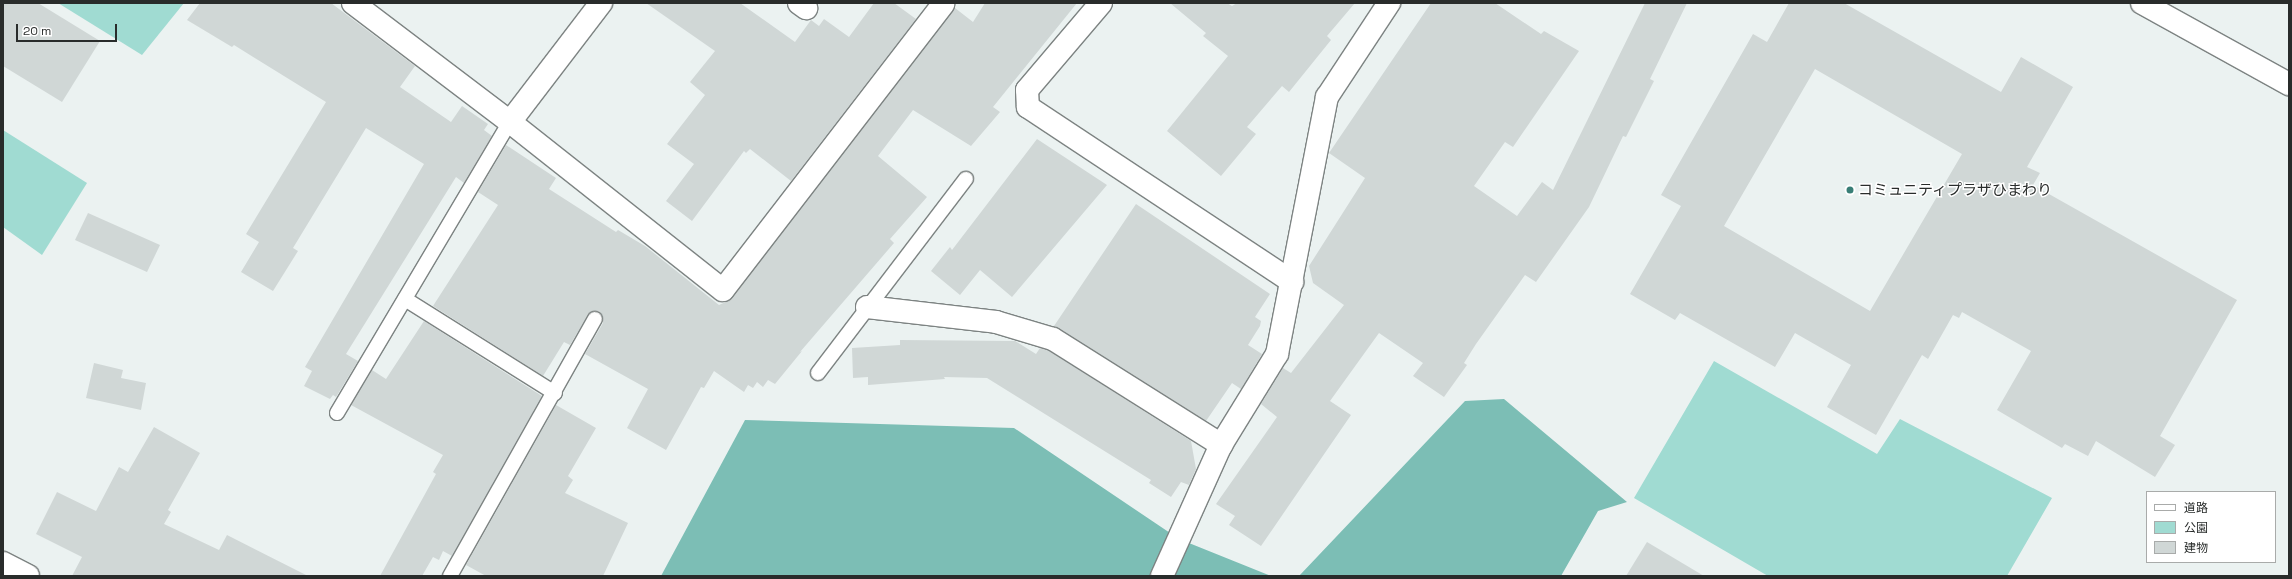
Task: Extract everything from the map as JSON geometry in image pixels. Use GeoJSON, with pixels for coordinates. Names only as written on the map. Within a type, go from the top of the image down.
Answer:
{"type":"FeatureCollection","features":[{"type":"Feature","properties":{"kind":"street"},"geometry":{"type":"LineString","coordinates":[[353,3],[510,122],[722,290],[943,4]]}},
{"type":"Feature","properties":{"kind":"street"},"geometry":{"type":"LineString","coordinates":[[510,122],[601,3]]}},
{"type":"Feature","properties":{"kind":"street"},"geometry":{"type":"LineString","coordinates":[[1101,3],[1027,90],[1028,107],[1292,282]]}},
{"type":"Feature","properties":{"kind":"street"},"geometry":{"type":"LineString","coordinates":[[1162,576],[1221,444],[1277,354],[1327,97],[1389,3]]}},
{"type":"Feature","properties":{"kind":"street"},"geometry":{"type":"LineString","coordinates":[[2142,3],[2289,84]]}},
{"type":"Feature","properties":{"kind":"street"},"geometry":{"type":"LineString","coordinates":[[867,307],[996,322],[1053,339],[1221,444]]}},
{"type":"Feature","properties":{"kind":"street"},"geometry":{"type":"LineString","coordinates":[[3,563],[28,576]]}},
{"type":"Feature","properties":{"kind":"lane"},"geometry":{"type":"LineString","coordinates":[[338,413],[510,122]]}},
{"type":"Feature","properties":{"kind":"lane"},"geometry":{"type":"LineString","coordinates":[[818,372],[966,180]]}},
{"type":"Feature","properties":{"kind":"lane"},"geometry":{"type":"LineString","coordinates":[[405,299],[555,392]]}},
{"type":"Feature","properties":{"kind":"lane"},"geometry":{"type":"LineString","coordinates":[[450,576],[595,319]]}},
{"type":"Feature","properties":{"kind":"green space"},"geometry":{"type":"Polygon","coordinates":[[[58,3],[184,3],[142,55],[58,3]]]}},
{"type":"Feature","properties":{"kind":"green space"},"geometry":{"type":"Polygon","coordinates":[[[3,130],[87,183],[42,255],[3,227],[3,130]]]}},
{"type":"Feature","properties":{"kind":"green space"},"geometry":{"type":"Polygon","coordinates":[[[1714,361],[1877,454],[1900,419],[2052,498],[2007,576],[1768,576],[1634,498],[1714,361]]]}},
{"type":"Feature","properties":{"kind":"green space"},"geometry":{"type":"Polygon","coordinates":[[[1504,399],[1627,502],[1598,511],[1561,576],[1299,576],[1465,401],[1504,399]]]}},
{"type":"Feature","properties":{"kind":"green space"},"geometry":{"type":"Polygon","coordinates":[[[745,420],[1014,428],[1179,539],[1271,576],[661,576],[745,420]]]}},
{"type":"Feature","properties":{"kind":"building"},"geometry":{"type":"Polygon","coordinates":[[[3,3],[38,3],[100,41],[62,102],[3,66],[3,3]]]}},
{"type":"Feature","properties":{"kind":"building"},"geometry":{"type":"Polygon","coordinates":[[[200,3],[331,3],[415,66],[400,87],[451,122],[462,106],[488,124],[484,130],[492,136],[464,183],[456,177],[346,354],[358,361],[336,397],[333,395],[330,399],[304,386],[312,371],[305,367],[424,164],[366,128],[293,248],[298,251],[273,291],[241,272],[259,242],[246,234],[326,102],[234,45],[232,47],[187,20],[200,3]]]}},
{"type":"Feature","properties":{"kind":"building"},"geometry":{"type":"Polygon","coordinates":[[[646,3],[740,3],[795,42],[811,20],[819,26],[824,19],[849,37],[874,3],[894,3],[916,19],[791,181],[750,149],[746,153],[744,151],[692,221],[666,201],[694,164],[667,144],[705,95],[690,82],[715,51],[646,3]]]}},
{"type":"Feature","properties":{"kind":"building"},"geometry":{"type":"Polygon","coordinates":[[[985,3],[1077,3],[993,107],[1000,112],[971,146],[913,110],[878,156],[927,197],[890,239],[894,243],[800,352],[802,351],[775,384],[768,380],[763,387],[757,382],[753,388],[748,385],[744,392],[714,371],[704,388],[701,387],[666,450],[627,428],[648,389],[585,354],[603,323],[602,315],[599,312],[595,311],[588,315],[570,345],[564,342],[543,376],[433,306],[498,205],[478,192],[506,145],[556,178],[549,189],[616,232],[618,230],[645,246],[719,305],[728,301],[955,8],[973,22],[985,3]]]}},
{"type":"Feature","properties":{"kind":"building"},"geometry":{"type":"Polygon","coordinates":[[[1170,3],[1227,3],[1232,6],[1237,3],[1355,3],[1327,36],[1331,40],[1289,92],[1282,86],[1247,127],[1256,134],[1221,176],[1167,131],[1228,56],[1203,36],[1206,33],[1170,3]]]}},
{"type":"Feature","properties":{"kind":"building"},"geometry":{"type":"Polygon","coordinates":[[[1431,3],[1495,3],[1541,34],[1544,31],[1579,51],[1513,147],[1505,142],[1474,186],[1517,216],[1542,182],[1553,190],[1645,3],[1687,3],[1650,79],[1654,81],[1626,137],[1623,136],[1589,207],[1536,282],[1525,275],[1476,344],[1464,363],[1467,365],[1444,397],[1413,376],[1423,363],[1379,333],[1330,401],[1351,415],[1261,546],[1229,525],[1235,516],[1216,504],[1277,417],[1261,404],[1283,368],[1291,373],[1344,305],[1313,283],[1309,266],[1365,178],[1329,153],[1431,3]]]}},
{"type":"Feature","properties":{"kind":"building"},"geometry":{"type":"Polygon","coordinates":[[[1789,3],[1844,3],[2001,92],[2021,57],[2073,87],[2027,167],[2040,173],[2033,185],[2237,300],[2160,436],[2175,445],[2155,477],[2096,441],[2088,456],[2065,444],[2062,448],[1997,410],[2031,351],[1962,312],[1959,318],[1953,315],[1928,359],[1922,355],[1876,435],[1827,407],[1851,365],[1795,333],[1775,367],[1680,313],[1675,320],[1630,294],[1681,206],[1661,195],[1753,34],[1767,42],[1789,3]],[[1815,69],[1724,226],[1870,311],[1962,154],[1815,69]]]}},
{"type":"Feature","properties":{"kind":"building"},"geometry":{"type":"Polygon","coordinates":[[[1037,139],[1107,185],[1012,297],[980,270],[960,295],[931,271],[950,247],[952,250],[1037,139]]]}},
{"type":"Feature","properties":{"kind":"building"},"geometry":{"type":"Polygon","coordinates":[[[1136,204],[1270,294],[1255,317],[1261,321],[1260,326],[1248,345],[1262,354],[1241,389],[1232,383],[1206,421],[1054,326],[1136,204]]]}},
{"type":"Feature","properties":{"kind":"building"},"geometry":{"type":"Polygon","coordinates":[[[88,213],[160,245],[147,272],[75,240],[88,213]]]}},
{"type":"Feature","properties":{"kind":"building"},"geometry":{"type":"Polygon","coordinates":[[[424,321],[542,396],[452,556],[443,551],[439,560],[433,557],[422,576],[380,576],[436,474],[433,472],[443,455],[351,405],[372,370],[386,379],[424,321]]]}},
{"type":"Feature","properties":{"kind":"building"},"geometry":{"type":"Polygon","coordinates":[[[900,340],[1015,341],[1036,354],[1040,348],[1048,350],[1191,441],[1196,469],[1189,485],[1181,482],[1171,497],[1149,483],[1151,480],[987,378],[944,377],[945,379],[868,385],[868,377],[853,378],[852,348],[900,345],[900,340]]]}},
{"type":"Feature","properties":{"kind":"building"},"geometry":{"type":"Polygon","coordinates":[[[94,363],[123,370],[121,378],[146,383],[141,410],[86,398],[94,363]]]}},
{"type":"Feature","properties":{"kind":"building"},"geometry":{"type":"Polygon","coordinates":[[[556,405],[596,428],[568,476],[573,480],[565,493],[628,523],[603,576],[486,576],[466,565],[556,405]]]}},
{"type":"Feature","properties":{"kind":"building"},"geometry":{"type":"Polygon","coordinates":[[[154,427],[200,453],[168,510],[171,512],[164,524],[219,550],[227,535],[308,576],[72,576],[82,557],[36,534],[57,492],[96,511],[119,467],[128,472],[154,427]]]}},
{"type":"Feature","properties":{"kind":"building"},"geometry":{"type":"Polygon","coordinates":[[[1647,542],[1704,576],[1626,576],[1647,542]]]}},
{"type":"Feature","properties":{"kind":"place","name":"コミュニティプラザひまわり"},"geometry":{"type":"Point","coordinates":[1850,190]}}]}
